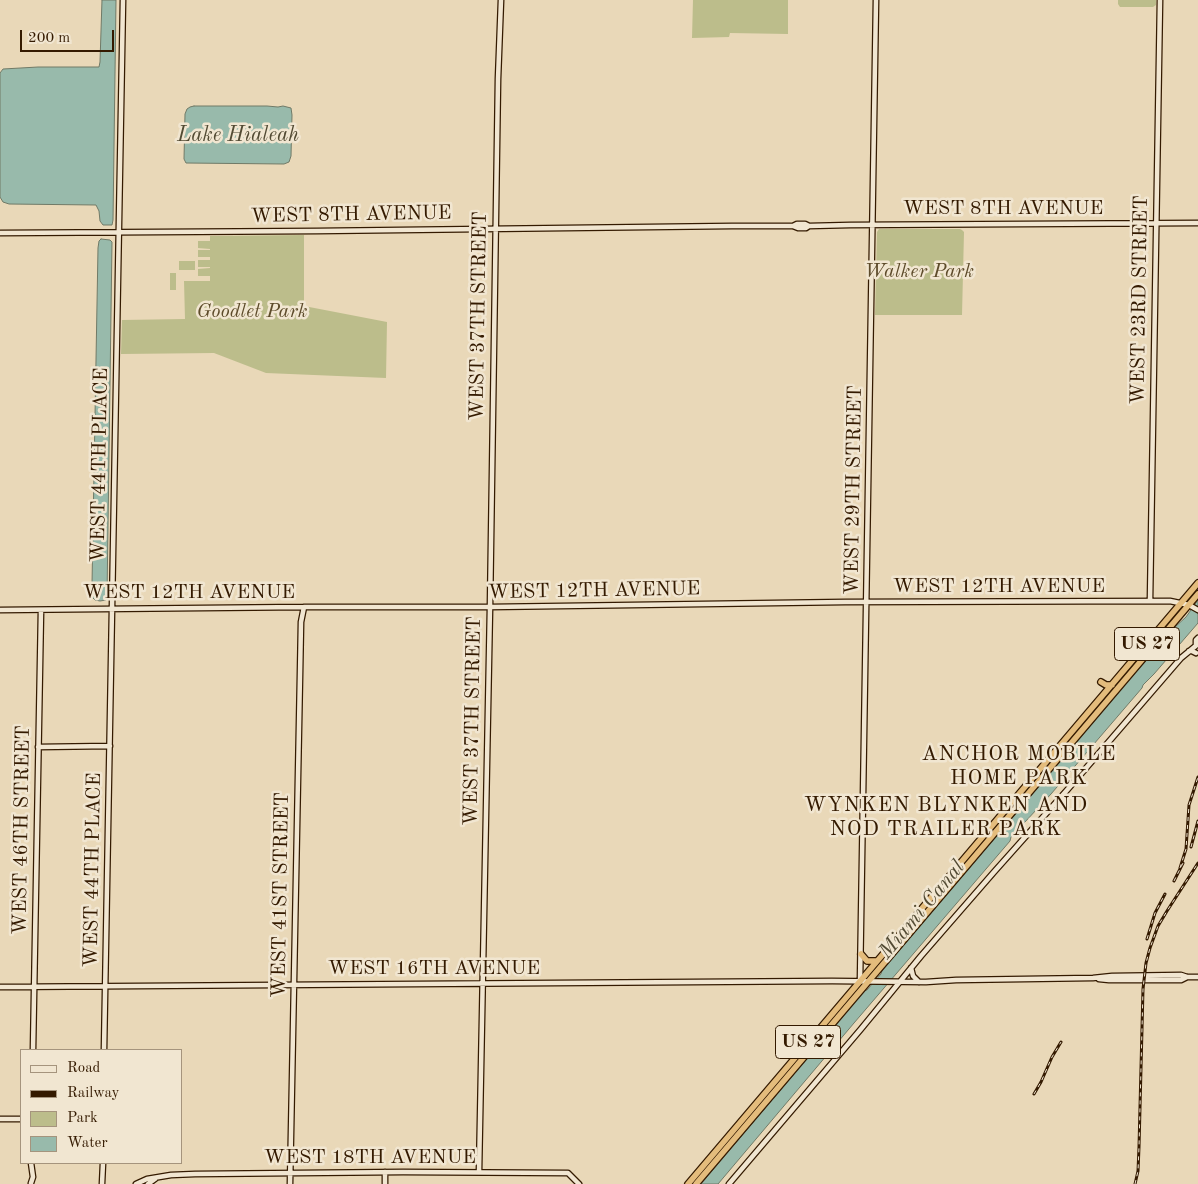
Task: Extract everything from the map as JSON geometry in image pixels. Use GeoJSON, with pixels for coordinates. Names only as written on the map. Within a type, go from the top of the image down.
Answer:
{"type":"FeatureCollection","features":[{"type":"Feature","properties":{"kind":"highway","name":"US 27"},"geometry":{"type":"LineString","coordinates":[[688,1184],[1198,583]]}},
{"type":"Feature","properties":{"kind":"highway","name":"US 27"},"geometry":{"type":"LineString","coordinates":[[696,1184],[871,982],[1097,713],[1191,606],[1198,594]]}},
{"type":"Feature","properties":{"kind":"highway"},"geometry":{"type":"LineString","coordinates":[[1102,682],[1106,685],[1112,685]]}},
{"type":"Feature","properties":{"kind":"highway"},"geometry":{"type":"LineString","coordinates":[[1097,713],[1101,698]]}},
{"type":"Feature","properties":{"kind":"highway"},"geometry":{"type":"LineString","coordinates":[[861,954],[867,961],[877,961]]}},
{"type":"Feature","properties":{"kind":"street","name":"WEST 44TH PLACE"},"geometry":{"type":"LineString","coordinates":[[104,1049],[122,0]]}},
{"type":"Feature","properties":{"kind":"street","name":"WEST 37TH STREET"},"geometry":{"type":"LineString","coordinates":[[479,1172],[498,70],[501,0]]}},
{"type":"Feature","properties":{"kind":"street","name":"WEST 29TH STREET"},"geometry":{"type":"LineString","coordinates":[[860,981],[876,0]]}},
{"type":"Feature","properties":{"kind":"street","name":"WEST 23RD STREET"},"geometry":{"type":"LineString","coordinates":[[1150,601],[1160,0]]}},
{"type":"Feature","properties":{"kind":"street","name":"WEST 8TH AVENUE"},"geometry":{"type":"LineString","coordinates":[[0,233],[793,226],[797,224],[809,226],[1198,223]]}},
{"type":"Feature","properties":{"kind":"street","name":"WEST 12TH AVENUE"},"geometry":{"type":"LineString","coordinates":[[0,610],[1170,601],[1182,603],[1198,610]]}},
{"type":"Feature","properties":{"kind":"street","name":"WEST 41ST STREET"},"geometry":{"type":"LineString","coordinates":[[290,1184],[301,622],[304,607]]}},
{"type":"Feature","properties":{"kind":"street","name":"WEST 46TH STREET"},"geometry":{"type":"LineString","coordinates":[[33,1049],[41,610]]}},
{"type":"Feature","properties":{"kind":"street"},"geometry":{"type":"LineString","coordinates":[[729,1184],[890,990],[900,982],[1181,658],[1197,644],[1196,640],[1198,638]]}},
{"type":"Feature","properties":{"kind":"street"},"geometry":{"type":"LineString","coordinates":[[1189,651],[1196,654]]}},
{"type":"Feature","properties":{"kind":"street"},"geometry":{"type":"LineString","coordinates":[[38,747],[110,746]]}},
{"type":"Feature","properties":{"kind":"street"},"geometry":{"type":"LineString","coordinates":[[911,968],[913,976],[920,982]]}},
{"type":"Feature","properties":{"kind":"street","name":"WEST 16TH AVENUE"},"geometry":{"type":"LineString","coordinates":[[0,987],[920,982],[1093,978],[1109,980],[1181,980],[1187,977],[1198,977]]}},
{"type":"Feature","properties":{"kind":"street"},"geometry":{"type":"LineString","coordinates":[[888,982],[890,990]]}},
{"type":"Feature","properties":{"kind":"street"},"geometry":{"type":"LineString","coordinates":[[0,1120],[20,1120]]}},
{"type":"Feature","properties":{"kind":"street"},"geometry":{"type":"LineString","coordinates":[[31,1164],[31,1183]]}},
{"type":"Feature","properties":{"kind":"street"},"geometry":{"type":"LineString","coordinates":[[102,1164],[102,1184]]}},
{"type":"Feature","properties":{"kind":"street"},"geometry":{"type":"LineString","coordinates":[[385,1172],[385,1184]]}},
{"type":"Feature","properties":{"kind":"street","name":"WEST 18TH AVENUE"},"geometry":{"type":"LineString","coordinates":[[136,1184],[147,1179],[195,1174],[479,1172],[568,1174],[579,1184]]}},
{"type":"Feature","properties":{"kind":"street","name":"WEST 18TH AVENUE"},"geometry":{"type":"LineString","coordinates":[[148,1184],[156,1178]]}},
{"type":"Feature","properties":{"kind":"green space"},"geometry":{"type":"Polygon","coordinates":[[[693,0],[788,0],[788,34],[730,33],[729,37],[692,38],[693,0]]]}},
{"type":"Feature","properties":{"kind":"green space"},"geometry":{"type":"Polygon","coordinates":[[[1118,0],[1156,0],[1156,5],[1153,7],[1120,7],[1118,0]]]}},
{"type":"Feature","properties":{"kind":"green space","name":"Walker Park"},"geometry":{"type":"Polygon","coordinates":[[[879,229],[960,229],[964,232],[962,315],[875,315],[877,232],[879,229]]]}},
{"type":"Feature","properties":{"kind":"green space","name":"Goodlet Park"},"geometry":{"type":"Polygon","coordinates":[[[304,235],[304,306],[387,322],[386,378],[266,373],[214,353],[121,354],[122,320],[185,319],[184,281],[210,281],[210,276],[198,276],[198,269],[210,267],[198,267],[198,260],[210,260],[210,257],[198,257],[198,250],[210,249],[198,248],[198,241],[210,241],[210,236],[304,235]]]}},
{"type":"Feature","properties":{"kind":"green space"},"geometry":{"type":"Polygon","coordinates":[[[179,261],[195,261],[195,270],[179,270],[179,261]]]}},
{"type":"Feature","properties":{"kind":"green space"},"geometry":{"type":"Polygon","coordinates":[[[170,273],[176,273],[176,290],[170,290],[170,273]]]}},
{"type":"Feature","properties":{"kind":"water"},"geometry":{"type":"Polygon","coordinates":[[[102,0],[116,0],[112,225],[103,225],[100,221],[96,205],[9,204],[3,202],[0,197],[0,73],[3,69],[99,67],[102,0]]]}},
{"type":"Feature","properties":{"kind":"water","name":"Lake Hialeah"},"geometry":{"type":"Polygon","coordinates":[[[194,106],[283,106],[291,108],[291,156],[289,162],[284,164],[186,163],[184,159],[185,114],[187,109],[194,106]]]}},
{"type":"Feature","properties":{"kind":"water"},"geometry":{"type":"Polygon","coordinates":[[[101,239],[112,242],[107,597],[106,600],[100,601],[92,597],[92,584],[98,248],[101,239]]]}},
{"type":"Feature","properties":{"kind":"water"},"geometry":{"type":"Polygon","coordinates":[[[1198,600],[1198,623],[1051,794],[1011,837],[1010,841],[718,1184],[701,1184],[1174,627],[1186,617],[1198,600]]]}},
{"type":"Feature","properties":{"kind":"railway"},"geometry":{"type":"LineString","coordinates":[[1180,868],[1186,849],[1189,805],[1198,777]]}},
{"type":"Feature","properties":{"kind":"railway"},"geometry":{"type":"LineString","coordinates":[[1191,847],[1198,821]]}},
{"type":"Feature","properties":{"kind":"railway"},"geometry":{"type":"LineString","coordinates":[[1174,881],[1183,863]]}},
{"type":"Feature","properties":{"kind":"railway"},"geometry":{"type":"LineString","coordinates":[[1135,1184],[1138,1171],[1143,989],[1146,963],[1158,926],[1198,863]]}},
{"type":"Feature","properties":{"kind":"railway"},"geometry":{"type":"LineString","coordinates":[[1147,939],[1155,913],[1165,894]]}},
{"type":"Feature","properties":{"kind":"railway"},"geometry":{"type":"LineString","coordinates":[[1034,1094],[1061,1042]]}},
{"type":"Feature","properties":{"kind":"district","name":"ANCHOR MOBILE HOME PARK"},"geometry":{"type":"Point","coordinates":[1019,766]}},
{"type":"Feature","properties":{"kind":"district","name":"WYNKEN BLYNKEN AND NOD TRAILER PARK"},"geometry":{"type":"Point","coordinates":[946,817]}},
{"type":"Feature","properties":{"kind":"water label","name":"Miami Canal"},"geometry":{"type":"Point","coordinates":[922,910]}}]}
